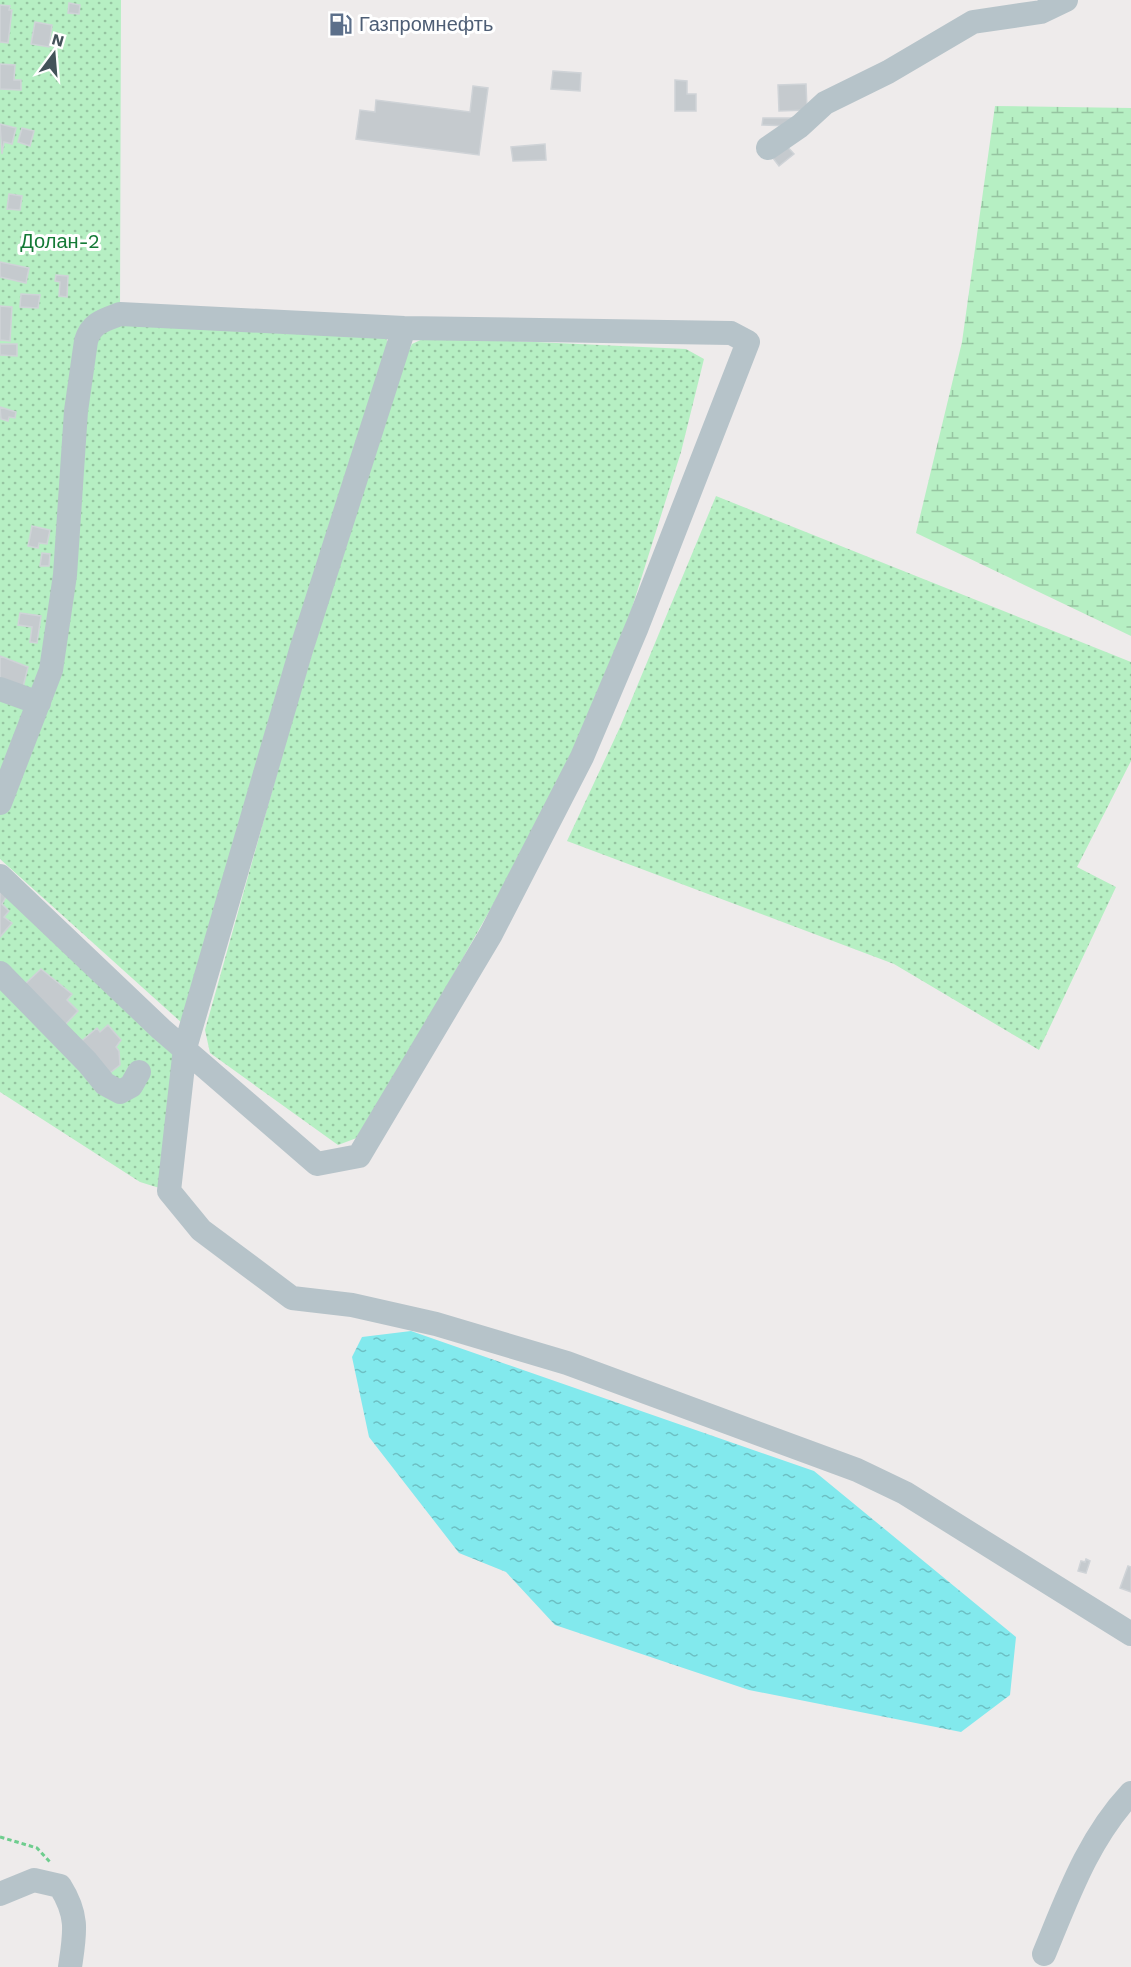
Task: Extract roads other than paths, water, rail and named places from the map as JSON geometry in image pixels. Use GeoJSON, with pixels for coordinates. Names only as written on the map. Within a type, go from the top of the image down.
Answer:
{"type":"FeatureCollection","features":[{"type":"Feature","properties":{"kind":"street"},"geometry":{"type":"LineString","coordinates":[[768,148],[800,126],[825,103],[888,72],[973,22],[1041,12],[1066,0]]}},
{"type":"Feature","properties":{"kind":"street"},"geometry":{"type":"LineString","coordinates":[[0,803],[51,670],[65,576],[76,411],[89,330],[97,323],[120,314],[404,328],[731,333],[748,342],[637,627],[582,757],[491,934],[359,1155],[317,1164],[184,1048],[0,876]]}},
{"type":"Feature","properties":{"kind":"street"},"geometry":{"type":"LineString","coordinates":[[404,328],[298,661],[184,1048],[169,1191],[201,1230],[292,1298],[352,1305],[436,1324],[567,1364],[857,1470],[905,1493],[1131,1634]]}},
{"type":"Feature","properties":{"kind":"street"},"geometry":{"type":"LineString","coordinates":[[0,689],[39,702]]}},
{"type":"Feature","properties":{"kind":"street"},"geometry":{"type":"LineString","coordinates":[[0,973],[87,1062],[105,1084],[120,1092],[131,1086],[139,1072]]}},
{"type":"Feature","properties":{"kind":"street"},"geometry":{"type":"LineString","coordinates":[[1044,1954],[1081,1865],[1113,1813],[1131,1792]]}},
{"type":"Feature","properties":{"kind":"street"},"geometry":{"type":"LineString","coordinates":[[0,1894],[34,1880],[60,1886],[68,1899],[76,1922],[70,1967]]}},
{"type":"Feature","properties":{"kind":"water"},"geometry":{"type":"Polygon","coordinates":[[[411,1331],[814,1471],[1016,1637],[1010,1695],[961,1732],[749,1690],[555,1625],[506,1572],[459,1553],[369,1437],[352,1357],[362,1337],[411,1331]]]}},
{"type":"Feature","properties":{"kind":"place","name":"Газпромнефть"},"geometry":{"type":"Point","coordinates":[341,24]}},
{"type":"Feature","properties":{"kind":"park label","name":"Долан-2"},"geometry":{"type":"Point","coordinates":[60,241]}}]}
